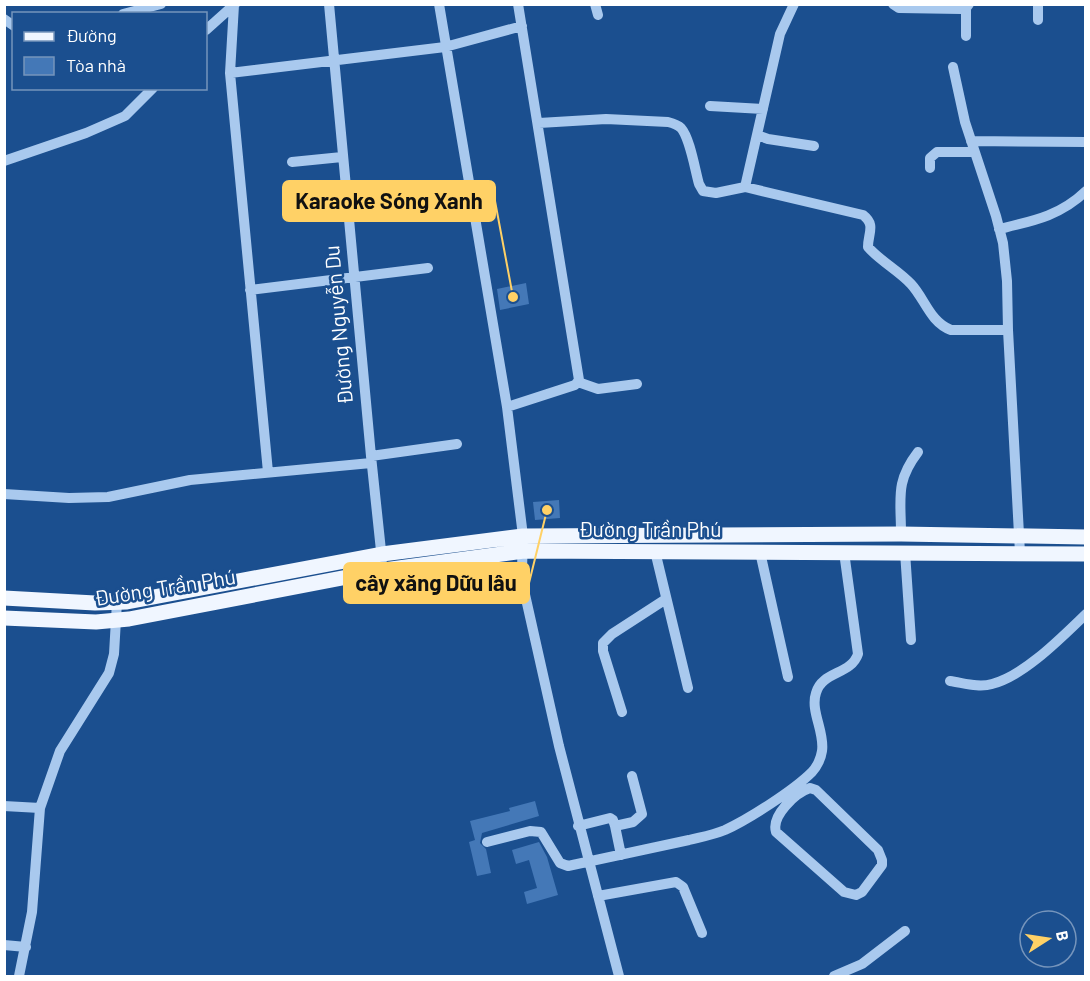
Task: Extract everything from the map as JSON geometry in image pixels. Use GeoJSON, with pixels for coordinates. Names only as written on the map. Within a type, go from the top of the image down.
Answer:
{"type":"FeatureCollection","features":[{"type":"Feature","properties":{"kind":"main road","name":"Đường Trần Phú"},"geometry":{"type":"LineString","coordinates":[[4,598],[117,602],[382,554],[524,544],[901,534],[1086,537]]}},
{"type":"Feature","properties":{"kind":"main road","name":"Đường Trần Phú"},"geometry":{"type":"LineString","coordinates":[[4,618],[96,622],[116,620],[524,544],[655,551],[1086,554]]}},
{"type":"Feature","properties":{"kind":"street"},"geometry":{"type":"LineString","coordinates":[[128,12],[161,4]]}},
{"type":"Feature","properties":{"kind":"street","name":"Đường Nguyễn Du"},"geometry":{"type":"LineString","coordinates":[[329,4],[371,459],[384,570]]}},
{"type":"Feature","properties":{"kind":"street"},"geometry":{"type":"LineString","coordinates":[[439,4],[507,407],[524,544],[522,569],[535,643],[578,826],[619,976]]}},
{"type":"Feature","properties":{"kind":"street"},"geometry":{"type":"LineString","coordinates":[[507,407],[575,385],[579,377],[518,4]]}},
{"type":"Feature","properties":{"kind":"street"},"geometry":{"type":"LineString","coordinates":[[745,187],[780,34],[794,4]]}},
{"type":"Feature","properties":{"kind":"street"},"geometry":{"type":"LineString","coordinates":[[893,4],[899,8],[967,6],[966,36]]}},
{"type":"Feature","properties":{"kind":"street"},"geometry":{"type":"LineString","coordinates":[[1038,4],[1038,20]]}},
{"type":"Feature","properties":{"kind":"street"},"geometry":{"type":"LineString","coordinates":[[207,29],[234,5]]}},
{"type":"Feature","properties":{"kind":"street"},"geometry":{"type":"LineString","coordinates":[[234,5],[230,73],[268,472]]}},
{"type":"Feature","properties":{"kind":"street"},"geometry":{"type":"LineString","coordinates":[[230,73],[445,47],[522,26]]}},
{"type":"Feature","properties":{"kind":"street"},"geometry":{"type":"LineString","coordinates":[[953,67],[974,153],[999,229],[1007,281],[1020,553]]}},
{"type":"Feature","properties":{"kind":"street"},"geometry":{"type":"LineString","coordinates":[[4,161],[86,134],[129,112],[151,90]]}},
{"type":"Feature","properties":{"kind":"street"},"geometry":{"type":"LineString","coordinates":[[710,106],[763,109]]}},
{"type":"Feature","properties":{"kind":"street"},"geometry":{"type":"LineString","coordinates":[[539,123],[606,119],[668,122],[682,129],[703,191],[716,193],[745,187],[863,215],[872,225],[868,247],[912,285],[926,309],[945,328],[951,330],[1008,330]]}},
{"type":"Feature","properties":{"kind":"street"},"geometry":{"type":"LineString","coordinates":[[757,135],[768,140],[814,146]]}},
{"type":"Feature","properties":{"kind":"street"},"geometry":{"type":"LineString","coordinates":[[971,141],[1086,142]]}},
{"type":"Feature","properties":{"kind":"street"},"geometry":{"type":"LineString","coordinates":[[930,168],[930,158],[938,152],[974,153]]}},
{"type":"Feature","properties":{"kind":"street"},"geometry":{"type":"LineString","coordinates":[[292,162],[342,157]]}},
{"type":"Feature","properties":{"kind":"street"},"geometry":{"type":"LineString","coordinates":[[999,229],[1036,220],[1060,211],[1086,191]]}},
{"type":"Feature","properties":{"kind":"street"},"geometry":{"type":"LineString","coordinates":[[250,290],[428,268]]}},
{"type":"Feature","properties":{"kind":"street"},"geometry":{"type":"LineString","coordinates":[[578,382],[598,389],[637,384]]}},
{"type":"Feature","properties":{"kind":"street"},"geometry":{"type":"LineString","coordinates":[[4,494],[69,498],[108,497],[190,480],[371,459],[457,444]]}},
{"type":"Feature","properties":{"kind":"street"},"geometry":{"type":"LineString","coordinates":[[901,534],[902,478],[918,452]]}},
{"type":"Feature","properties":{"kind":"street"},"geometry":{"type":"LineString","coordinates":[[655,551],[688,688]]}},
{"type":"Feature","properties":{"kind":"street"},"geometry":{"type":"LineString","coordinates":[[760,552],[788,677]]}},
{"type":"Feature","properties":{"kind":"street"},"geometry":{"type":"LineString","coordinates":[[487,842],[536,830],[543,835],[563,866],[621,855],[716,833],[768,805],[812,772],[822,753],[822,736],[815,703],[816,693],[826,678],[849,667],[858,654],[844,552]]}},
{"type":"Feature","properties":{"kind":"street"},"geometry":{"type":"LineString","coordinates":[[905,552],[911,640]]}},
{"type":"Feature","properties":{"kind":"street"},"geometry":{"type":"LineString","coordinates":[[622,712],[603,651],[603,644],[612,634],[666,599]]}},
{"type":"Feature","properties":{"kind":"street"},"geometry":{"type":"LineString","coordinates":[[20,976],[32,912],[40,808],[60,752],[109,674],[114,654],[117,602]]}},
{"type":"Feature","properties":{"kind":"street"},"geometry":{"type":"LineString","coordinates":[[951,681],[979,685],[993,684],[1010,676],[1048,651],[1086,614]]}},
{"type":"Feature","properties":{"kind":"street"},"geometry":{"type":"LineString","coordinates":[[615,826],[633,822],[642,814],[632,776]]}},
{"type":"Feature","properties":{"kind":"street"},"geometry":{"type":"LineString","coordinates":[[814,788],[878,850],[882,865],[860,894],[854,896],[844,892],[776,832],[774,826],[779,814],[802,792],[814,788]]}},
{"type":"Feature","properties":{"kind":"street"},"geometry":{"type":"LineString","coordinates":[[768,805],[779,814]]}},
{"type":"Feature","properties":{"kind":"street"},"geometry":{"type":"LineString","coordinates":[[4,806],[40,808]]}},
{"type":"Feature","properties":{"kind":"street"},"geometry":{"type":"LineString","coordinates":[[578,826],[610,818],[613,820],[621,855]]}},
{"type":"Feature","properties":{"kind":"street"},"geometry":{"type":"LineString","coordinates":[[598,896],[676,882],[682,885],[702,933]]}},
{"type":"Feature","properties":{"kind":"street"},"geometry":{"type":"LineString","coordinates":[[834,976],[862,964],[905,931]]}},
{"type":"Feature","properties":{"kind":"street"},"geometry":{"type":"LineString","coordinates":[[4,945],[26,947]]}},
{"type":"Feature","properties":{"kind":"building"},"geometry":{"type":"Polygon","coordinates":[[[526,283],[529,304],[500,310],[497,289],[526,283]]]}},
{"type":"Feature","properties":{"kind":"building"},"geometry":{"type":"Polygon","coordinates":[[[559,500],[560,518],[535,520],[533,502],[559,500]]]}},
{"type":"Feature","properties":{"kind":"building"},"geometry":{"type":"Polygon","coordinates":[[[535,801],[539,816],[482,833],[480,843],[486,849],[491,873],[477,876],[469,842],[475,840],[470,821],[510,811],[509,808],[535,801]]]}},
{"type":"Feature","properties":{"kind":"building"},"geometry":{"type":"Polygon","coordinates":[[[539,842],[547,857],[558,895],[527,904],[524,892],[537,888],[529,860],[516,864],[512,850],[539,842]]]}},
{"type":"Feature","properties":{"kind":"place","name":"Karaoke Sóng Xanh"},"geometry":{"type":"Point","coordinates":[513,297]}},
{"type":"Feature","properties":{"kind":"place","name":"cây xăng Dữu lâu"},"geometry":{"type":"Point","coordinates":[547,510]}}]}
